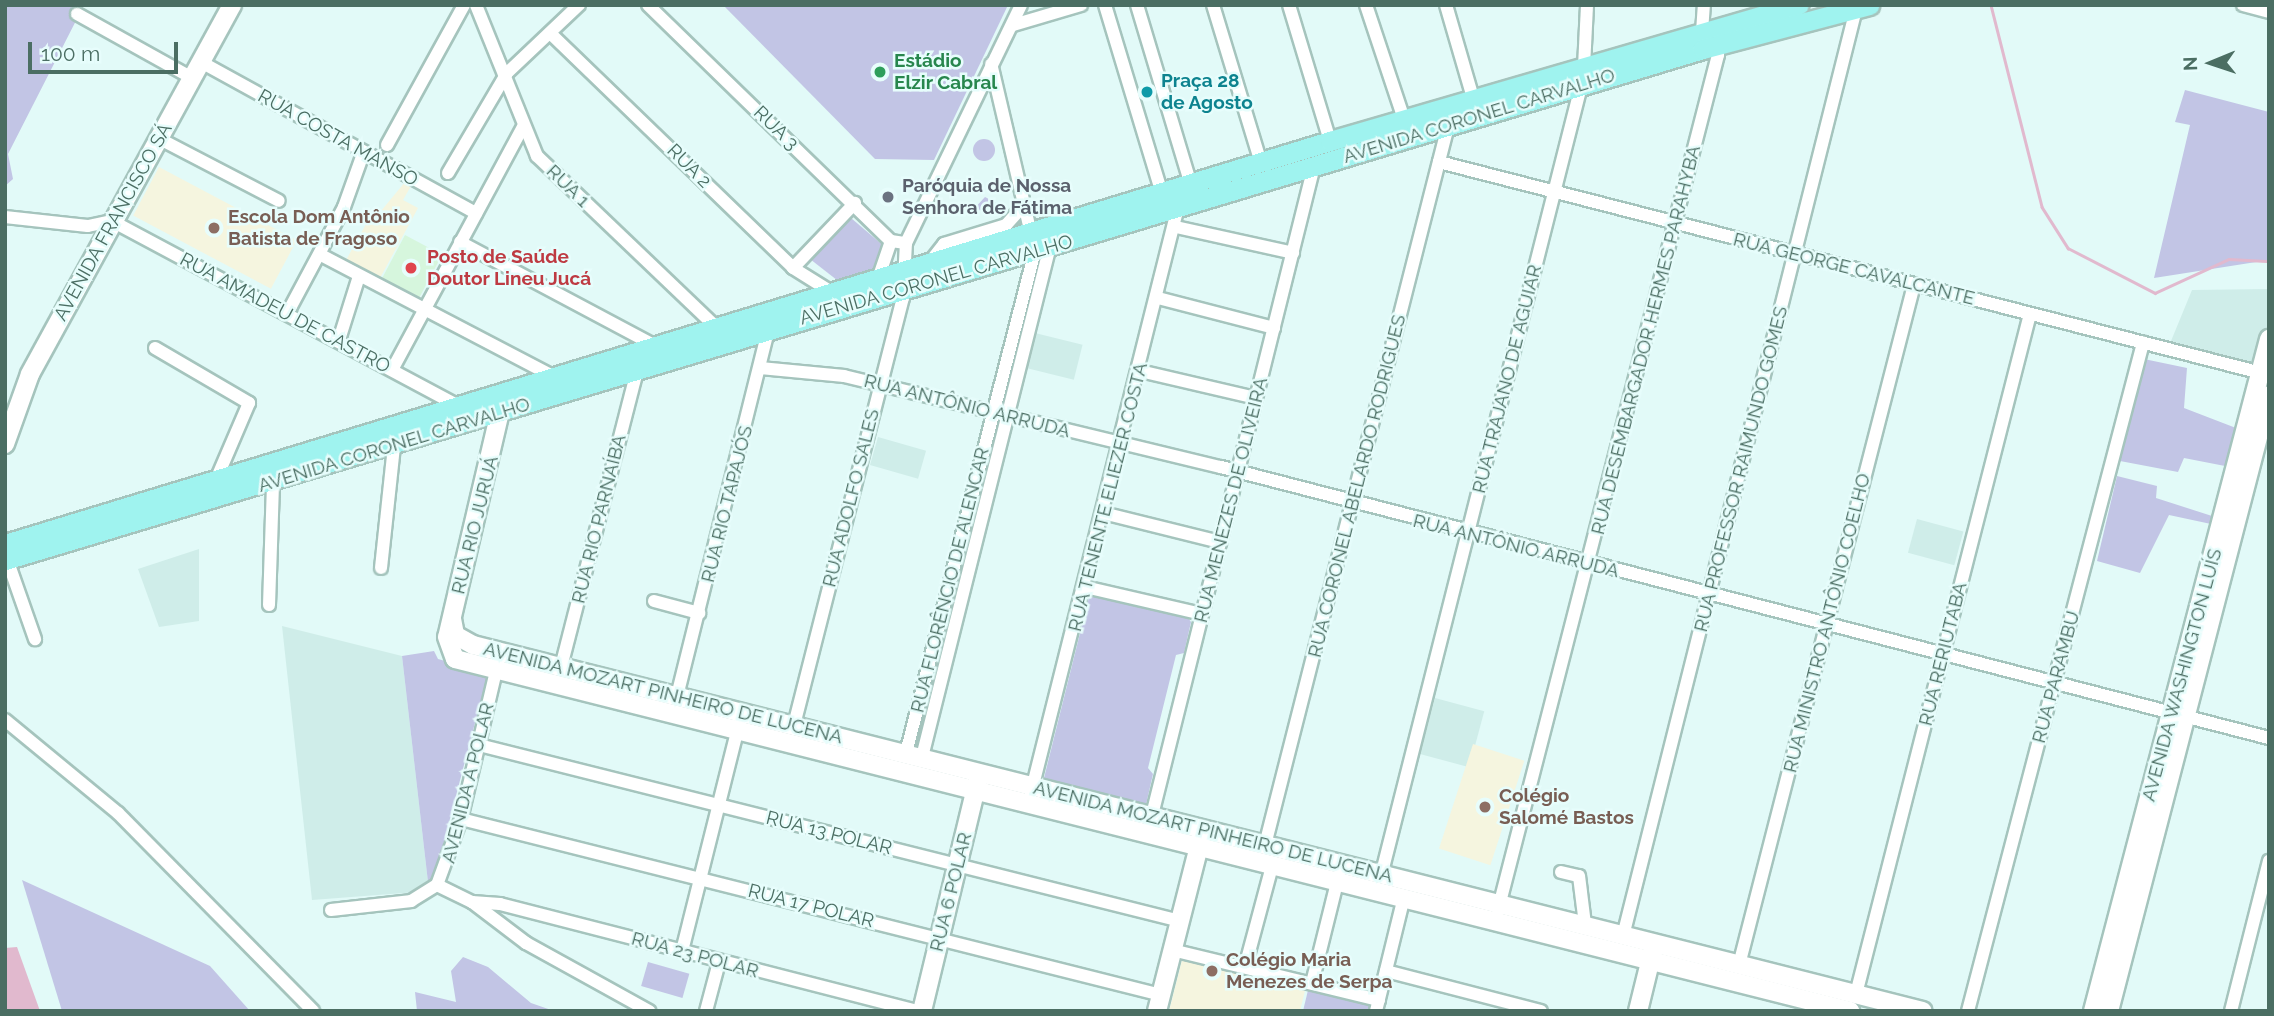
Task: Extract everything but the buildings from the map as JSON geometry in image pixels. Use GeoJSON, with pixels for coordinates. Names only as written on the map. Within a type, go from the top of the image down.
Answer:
{"type":"FeatureCollection","features":[{"type":"Feature","properties":{"kind":"main road","name":"AVENIDA FRANCISCO SÁ"},"geometry":{"type":"LineString","coordinates":[[5,444],[30,374],[232,5]]}},
{"type":"Feature","properties":{"kind":"main road","name":"AVENIDA CORONEL CARVALHO"},"geometry":{"type":"LineString","coordinates":[[6,554],[274,483],[458,406],[502,402],[552,376],[717,328],[770,320],[1038,244],[1177,201],[1314,166],[1448,126],[1583,76],[1707,39],[1799,5]]}},
{"type":"Feature","properties":{"kind":"main road","name":"AVENIDA CORONEL CARVALHO"},"geometry":{"type":"LineString","coordinates":[[1707,39],[1861,6]]}},
{"type":"Feature","properties":{"kind":"main road","name":"AVENIDA CORONEL CARVALHO"},"geometry":{"type":"LineString","coordinates":[[1177,201],[1261,163],[1330,141],[1474,98],[1583,76]]}},
{"type":"Feature","properties":{"kind":"main road","name":"AVENIDA CORONEL CARVALHO"},"geometry":{"type":"LineString","coordinates":[[6,554],[216,480],[394,434],[502,402],[638,372],[833,293],[878,280],[906,280],[928,265],[1038,244]]}},
{"type":"Feature","properties":{"kind":"main road","name":"AVENIDA WASHINGTON LUÍS"},"geometry":{"type":"LineString","coordinates":[[2109,1011],[2142,857],[2223,544],[2264,374],[2269,339]]}},
{"type":"Feature","properties":{"kind":"main road","name":"AVENIDA WASHINGTON LUÍS"},"geometry":{"type":"LineString","coordinates":[[2223,544],[2269,395]]}},
{"type":"Feature","properties":{"kind":"main road","name":"RUA RIO JURUÁ"},"geometry":{"type":"LineString","coordinates":[[452,617],[502,402]]}},
{"type":"Feature","properties":{"kind":"main road","name":"AVENIDA MOZART PINHEIRO DE LUCENA"},"geometry":{"type":"LineString","coordinates":[[452,617],[450,653],[498,662],[737,732],[1147,834],[1265,845],[1404,897],[1585,924],[1740,961],[1846,1006]]}},
{"type":"Feature","properties":{"kind":"main road","name":"AVENIDA MOZART PINHEIRO DE LUCENA"},"geometry":{"type":"LineString","coordinates":[[498,662],[561,667],[1152,816],[1272,866],[1381,876],[1650,960],[1846,1006],[1916,1010]]}},
{"type":"Feature","properties":{"kind":"main road","name":"RUA 6 POLAR"},"geometry":{"type":"LineString","coordinates":[[920,1011],[979,773]]}},
{"type":"Feature","properties":{"kind":"main road"},"geometry":{"type":"LineString","coordinates":[[1159,1003],[1201,838]]}},
{"type":"Feature","properties":{"kind":"main road","name":"AVENIDA WASHINGTON LUÍS"},"geometry":{"type":"LineString","coordinates":[[2093,1011],[2142,857]]}},
{"type":"Feature","properties":{"kind":"main road"},"geometry":{"type":"LineString","coordinates":[[1638,1011],[1656,940]]}},
{"type":"Feature","properties":{"kind":"street"},"geometry":{"type":"LineString","coordinates":[[387,145],[464,5]]}},
{"type":"Feature","properties":{"kind":"street","name":"RUA 1"},"geometry":{"type":"LineString","coordinates":[[476,5],[506,73],[523,127],[537,156],[717,328]]}},
{"type":"Feature","properties":{"kind":"street"},"geometry":{"type":"LineString","coordinates":[[448,173],[506,73],[579,5]]}},
{"type":"Feature","properties":{"kind":"street","name":"RUA 3"},"geometry":{"type":"LineString","coordinates":[[648,5],[855,203],[891,242]]}},
{"type":"Feature","properties":{"kind":"street"},"geometry":{"type":"LineString","coordinates":[[891,242],[906,243],[1021,5]]}},
{"type":"Feature","properties":{"kind":"street"},"geometry":{"type":"LineString","coordinates":[[1013,25],[1081,5]]}},
{"type":"Feature","properties":{"kind":"street"},"geometry":{"type":"LineString","coordinates":[[1105,5],[1177,201],[1293,253]]}},
{"type":"Feature","properties":{"kind":"street"},"geometry":{"type":"LineString","coordinates":[[1137,5],[1177,201]]}},
{"type":"Feature","properties":{"kind":"street"},"geometry":{"type":"LineString","coordinates":[[1213,5],[1261,163]]}},
{"type":"Feature","properties":{"kind":"street"},"geometry":{"type":"LineString","coordinates":[[1289,5],[1330,141]]}},
{"type":"Feature","properties":{"kind":"street"},"geometry":{"type":"LineString","coordinates":[[1366,5],[1404,119]]}},
{"type":"Feature","properties":{"kind":"street"},"geometry":{"type":"LineString","coordinates":[[1446,5],[1474,98]]}},
{"type":"Feature","properties":{"kind":"street","name":"RUA TRAJANO DE AGUIAR"},"geometry":{"type":"LineString","coordinates":[[1381,876],[1583,76],[1587,5]]}},
{"type":"Feature","properties":{"kind":"street","name":"RUA DESEMBARGADOR HERMES PARAHYBA"},"geometry":{"type":"LineString","coordinates":[[1498,913],[1590,565],[1718,55],[1707,39],[1704,5]]}},
{"type":"Feature","properties":{"kind":"street"},"geometry":{"type":"LineString","coordinates":[[2243,5],[2269,12]]}},
{"type":"Feature","properties":{"kind":"street","name":"RUA PROFESSOR RAIMUNDO GOMES"},"geometry":{"type":"LineString","coordinates":[[1624,932],[1711,595],[1794,253],[1861,6]]}},
{"type":"Feature","properties":{"kind":"street"},"geometry":{"type":"LineString","coordinates":[[77,15],[192,78]]}},
{"type":"Feature","properties":{"kind":"street","name":"RUA 2"},"geometry":{"type":"LineString","coordinates":[[550,33],[793,268],[833,293]]}},
{"type":"Feature","properties":{"kind":"street","name":"RUA COSTA MANSO"},"geometry":{"type":"LineString","coordinates":[[201,62],[363,154],[476,213]]}},
{"type":"Feature","properties":{"kind":"street","name":"RUA FLORÊNCIO DE ALENCAR"},"geometry":{"type":"LineString","coordinates":[[914,755],[1007,415],[1038,244],[1022,207],[991,64]]}},
{"type":"Feature","properties":{"kind":"street","name":"RUA CORONEL ABELARDO RODRIGUES"},"geometry":{"type":"LineString","coordinates":[[1265,845],[1448,126]]}},
{"type":"Feature","properties":{"kind":"street"},"geometry":{"type":"LineString","coordinates":[[391,370],[523,127]]}},
{"type":"Feature","properties":{"kind":"street"},"geometry":{"type":"LineString","coordinates":[[158,138],[279,201]]}},
{"type":"Feature","properties":{"kind":"street"},"geometry":{"type":"LineString","coordinates":[[288,312],[321,255],[363,154]]}},
{"type":"Feature","properties":{"kind":"street","name":"RUA GEORGE CAVALCANTE"},"geometry":{"type":"LineString","coordinates":[[1439,162],[2264,374]]}},
{"type":"Feature","properties":{"kind":"street","name":"RUA MENEZES DE OLIVEIRA"},"geometry":{"type":"LineString","coordinates":[[1147,834],[1314,166]]}},
{"type":"Feature","properties":{"kind":"street","name":"RUA TENENTE ELIEZER COSTA"},"geometry":{"type":"LineString","coordinates":[[1028,803],[1140,372],[1177,201]]}},
{"type":"Feature","properties":{"kind":"street"},"geometry":{"type":"LineString","coordinates":[[793,268],[855,203]]}},
{"type":"Feature","properties":{"kind":"street","name":"AVENIDA CORONEL CARVALHO"},"geometry":{"type":"LineString","coordinates":[[928,265],[944,244],[1006,225],[1022,207]]}},
{"type":"Feature","properties":{"kind":"street"},"geometry":{"type":"LineString","coordinates":[[878,280],[891,242],[922,210]]}},
{"type":"Feature","properties":{"kind":"street"},"geometry":{"type":"LineString","coordinates":[[5,218],[88,226],[112,221]]}},
{"type":"Feature","properties":{"kind":"street","name":"RUA AMADEU DE CASTRO"},"geometry":{"type":"LineString","coordinates":[[112,221],[288,312],[458,406]]}},
{"type":"Feature","properties":{"kind":"street"},"geometry":{"type":"LineString","coordinates":[[460,242],[656,346]]}},
{"type":"Feature","properties":{"kind":"street","name":"RUA ADOLFO SALES"},"geometry":{"type":"LineString","coordinates":[[794,726],[906,280],[906,243]]}},
{"type":"Feature","properties":{"kind":"street","name":"RUA FLORÊNCIO DE ALENCAR"},"geometry":{"type":"LineString","coordinates":[[914,755],[993,412],[1038,244]]}},
{"type":"Feature","properties":{"kind":"street"},"geometry":{"type":"LineString","coordinates":[[321,255],[552,376]]}},
{"type":"Feature","properties":{"kind":"street"},"geometry":{"type":"LineString","coordinates":[[339,340],[359,276]]}},
{"type":"Feature","properties":{"kind":"street","name":"RUA MINISTRO ANTÔNIO COELHO"},"geometry":{"type":"LineString","coordinates":[[1740,961],[1914,285]]}},
{"type":"Feature","properties":{"kind":"street"},"geometry":{"type":"LineString","coordinates":[[1158,298],[1274,328]]}},
{"type":"Feature","properties":{"kind":"street","name":"RUA RERIUTABA"},"geometry":{"type":"LineString","coordinates":[[1846,1006],[1943,654],[2030,314]]}},
{"type":"Feature","properties":{"kind":"street","name":"RUA RIO TAPAJÓS"},"geometry":{"type":"LineString","coordinates":[[677,696],[761,368],[770,320]]}},
{"type":"Feature","properties":{"kind":"street","name":"RUA PARAMBU"},"geometry":{"type":"LineString","coordinates":[[1968,1011],[2143,343]]}},
{"type":"Feature","properties":{"kind":"street"},"geometry":{"type":"LineString","coordinates":[[155,348],[251,406],[216,480]]}},
{"type":"Feature","properties":{"kind":"street","name":"RUA ANTÔNIO ARRUDA"},"geometry":{"type":"LineString","coordinates":[[761,368],[880,385],[1007,415],[2269,738]]}},
{"type":"Feature","properties":{"kind":"street","name":"RUA RIO PARNAÍBA"},"geometry":{"type":"LineString","coordinates":[[561,667],[638,372]]}},
{"type":"Feature","properties":{"kind":"street"},"geometry":{"type":"LineString","coordinates":[[1140,372],[1256,398]]}},
{"type":"Feature","properties":{"kind":"street"},"geometry":{"type":"LineString","coordinates":[[381,568],[394,434]]}},
{"type":"Feature","properties":{"kind":"street"},"geometry":{"type":"LineString","coordinates":[[269,606],[274,483]]}},
{"type":"Feature","properties":{"kind":"street"},"geometry":{"type":"LineString","coordinates":[[1103,513],[1220,542]]}},
{"type":"Feature","properties":{"kind":"street"},"geometry":{"type":"LineString","coordinates":[[6,554],[35,639]]}},
{"type":"Feature","properties":{"kind":"street"},"geometry":{"type":"LineString","coordinates":[[1084,587],[1202,614]]}},
{"type":"Feature","properties":{"kind":"street"},"geometry":{"type":"LineString","coordinates":[[654,601],[699,613]]}},
{"type":"Feature","properties":{"kind":"street","name":"AVENIDA A POLAR"},"geometry":{"type":"LineString","coordinates":[[331,909],[411,901],[437,884],[461,819],[498,662]]}},
{"type":"Feature","properties":{"kind":"street"},"geometry":{"type":"LineString","coordinates":[[682,951],[742,712]]}},
{"type":"Feature","properties":{"kind":"street"},"geometry":{"type":"LineString","coordinates":[[5,720],[118,813],[313,1011]]}},
{"type":"Feature","properties":{"kind":"street","name":"RUA 13 POLAR"},"geometry":{"type":"LineString","coordinates":[[479,745],[1180,921]]}},
{"type":"Feature","properties":{"kind":"street","name":"RUA 17 POLAR"},"geometry":{"type":"LineString","coordinates":[[461,819],[940,939],[1159,1003]]}},
{"type":"Feature","properties":{"kind":"street"},"geometry":{"type":"LineString","coordinates":[[2231,1011],[2269,861]]}},
{"type":"Feature","properties":{"kind":"street"},"geometry":{"type":"LineString","coordinates":[[1245,967],[1272,866]]}},
{"type":"Feature","properties":{"kind":"street"},"geometry":{"type":"LineString","coordinates":[[1561,872],[1579,876],[1585,924]]}},
{"type":"Feature","properties":{"kind":"street"},"geometry":{"type":"LineString","coordinates":[[1312,984],[1339,874]]}},
{"type":"Feature","properties":{"kind":"street"},"geometry":{"type":"LineString","coordinates":[[437,884],[472,902],[526,943],[649,1011]]}},
{"type":"Feature","properties":{"kind":"street"},"geometry":{"type":"LineString","coordinates":[[1172,950],[1312,984],[1377,1005],[1404,897]]}},
{"type":"Feature","properties":{"kind":"street","name":"RUA 23 POLAR"},"geometry":{"type":"LineString","coordinates":[[472,902],[500,904],[719,962],[920,1011]]}},
{"type":"Feature","properties":{"kind":"street"},"geometry":{"type":"LineString","coordinates":[[706,1011],[719,962]]}},
{"type":"Feature","properties":{"kind":"street"},"geometry":{"type":"LineString","coordinates":[[1386,971],[1541,1011]]}},
{"type":"Feature","properties":{"kind":"shaded area"},"geometry":{"type":"Polygon","coordinates":[[[5,5],[84,5],[8,154],[13,179],[5,186],[5,5]]]}},
{"type":"Feature","properties":{"kind":"shaded area","name":"Estádio Elzir Cabral"},"geometry":{"type":"Polygon","coordinates":[[[723,5],[1008,5],[934,160],[875,159],[723,5]]]}},
{"type":"Feature","properties":{"kind":"shaded area"},"geometry":{"type":"Polygon","coordinates":[[[2185,90],[2269,112],[2269,260],[2154,278],[2190,125],[2175,122],[2185,90]]]}},
{"type":"Feature","properties":{"kind":"shaded area"},"geometry":{"type":"Polygon","coordinates":[[[984,139],[992,142],[995,150],[992,158],[984,161],[976,158],[973,150],[976,142],[984,139]]]}},
{"type":"Feature","properties":{"kind":"shaded area","name":"Escola Dom Antônio Batista de Fragoso"},"geometry":{"type":"Polygon","coordinates":[[[159,167],[297,240],[271,289],[133,216],[159,167]]]}},
{"type":"Feature","properties":{"kind":"shaded area"},"geometry":{"type":"Polygon","coordinates":[[[405,182],[411,186],[403,200],[418,208],[379,280],[345,262],[375,208],[381,211],[405,182]]]}},
{"type":"Feature","properties":{"kind":"shaded area"},"geometry":{"type":"Polygon","coordinates":[[[985,197],[1006,208],[972,211],[985,197]]]}},
{"type":"Feature","properties":{"kind":"shaded area"},"geometry":{"type":"Polygon","coordinates":[[[851,218],[885,247],[876,271],[842,284],[810,259],[851,218]]]}},
{"type":"Feature","properties":{"kind":"shaded area","name":"Posto de Saúde Doutor Lineu Jucá"},"geometry":{"type":"Polygon","coordinates":[[[405,235],[442,255],[418,301],[381,281],[405,235]]]}},
{"type":"Feature","properties":{"kind":"shaded area"},"geometry":{"type":"Polygon","coordinates":[[[2269,289],[2269,380],[2260,370],[2171,341],[2192,290],[2269,289]]]}},
{"type":"Feature","properties":{"kind":"shaded area"},"geometry":{"type":"Polygon","coordinates":[[[1035,333],[1083,345],[1074,380],[1026,368],[1035,333]]]}},
{"type":"Feature","properties":{"kind":"shaded area"},"geometry":{"type":"Polygon","coordinates":[[[2144,359],[2187,368],[2184,408],[2236,428],[2225,466],[2184,458],[2178,472],[2120,461],[2144,359]]]}},
{"type":"Feature","properties":{"kind":"shaded area"},"geometry":{"type":"Polygon","coordinates":[[[878,437],[926,451],[918,479],[870,465],[878,437]]]}},
{"type":"Feature","properties":{"kind":"shaded area"},"geometry":{"type":"Polygon","coordinates":[[[2117,476],[2157,486],[2156,498],[2212,516],[2211,524],[2169,515],[2140,573],[2097,561],[2117,476]]]}},
{"type":"Feature","properties":{"kind":"shaded area"},"geometry":{"type":"Polygon","coordinates":[[[1917,519],[1963,531],[1954,565],[1908,553],[1917,519]]]}},
{"type":"Feature","properties":{"kind":"shaded area"},"geometry":{"type":"Polygon","coordinates":[[[199,549],[199,621],[159,627],[138,569],[199,549]]]}},
{"type":"Feature","properties":{"kind":"shaded area"},"geometry":{"type":"Polygon","coordinates":[[[1098,593],[1186,615],[1191,622],[1184,653],[1176,655],[1148,768],[1153,774],[1145,809],[1048,786],[1044,778],[1089,597],[1098,593]]]}},
{"type":"Feature","properties":{"kind":"shaded area"},"geometry":{"type":"Polygon","coordinates":[[[282,626],[402,656],[428,882],[417,892],[312,900],[282,626]]]}},
{"type":"Feature","properties":{"kind":"shaded area"},"geometry":{"type":"Polygon","coordinates":[[[434,651],[438,659],[488,673],[434,880],[428,882],[402,656],[434,651]]]}},
{"type":"Feature","properties":{"kind":"shaded area"},"geometry":{"type":"Polygon","coordinates":[[[1435,698],[1484,711],[1469,767],[1420,754],[1435,698]]]}},
{"type":"Feature","properties":{"kind":"shaded area","name":"Colégio Salomé Bastos"},"geometry":{"type":"Polygon","coordinates":[[[1473,744],[1524,761],[1490,865],[1439,849],[1473,744]]]}},
{"type":"Feature","properties":{"kind":"shaded area"},"geometry":{"type":"Polygon","coordinates":[[[22,880],[210,966],[250,1011],[62,1011],[22,880]]]}},
{"type":"Feature","properties":{"kind":"shaded area"},"geometry":{"type":"Polygon","coordinates":[[[17,947],[40,1011],[5,1011],[5,948],[17,947]]]}},
{"type":"Feature","properties":{"kind":"shaded area","name":"Colégio Maria Menezes de Serpa"},"geometry":{"type":"Polygon","coordinates":[[[1183,956],[1306,987],[1300,1011],[1169,1011],[1183,956]]]}},
{"type":"Feature","properties":{"kind":"shaded area"},"geometry":{"type":"Polygon","coordinates":[[[463,957],[488,967],[531,1003],[554,1011],[417,1011],[415,992],[456,1002],[451,971],[463,957]]]}},
{"type":"Feature","properties":{"kind":"shaded area"},"geometry":{"type":"Polygon","coordinates":[[[648,962],[689,974],[682,998],[641,986],[648,962]]]}},
{"type":"Feature","properties":{"kind":"shaded area"},"geometry":{"type":"Polygon","coordinates":[[[1309,986],[1373,1004],[1371,1011],[1303,1011],[1309,986]]]}},
{"type":"Feature","properties":{"kind":"waterway"},"geometry":{"type":"LineString","coordinates":[[1991,5],[2042,207],[2068,248],[2155,293],[2229,259],[2266,261]]}},
{"type":"Feature","properties":{"kind":"place","name":"Estádio Elzir Cabral"},"geometry":{"type":"Point","coordinates":[880,72]}},
{"type":"Feature","properties":{"kind":"place","name":"Praça 28 de Agosto"},"geometry":{"type":"Point","coordinates":[1147,92]}},
{"type":"Feature","properties":{"kind":"place","name":"Paróquia de Nossa Senhora de Fátima"},"geometry":{"type":"Point","coordinates":[888,197]}},
{"type":"Feature","properties":{"kind":"place","name":"Escola Dom Antônio Batista de Fragoso"},"geometry":{"type":"Point","coordinates":[214,228]}},
{"type":"Feature","properties":{"kind":"place","name":"Posto de Saúde Doutor Lineu Jucá"},"geometry":{"type":"Point","coordinates":[411,268]}},
{"type":"Feature","properties":{"kind":"place","name":"Colégio Salomé Bastos"},"geometry":{"type":"Point","coordinates":[1485,807]}},
{"type":"Feature","properties":{"kind":"place","name":"Colégio Maria Menezes de Serpa"},"geometry":{"type":"Point","coordinates":[1212,971]}}]}
